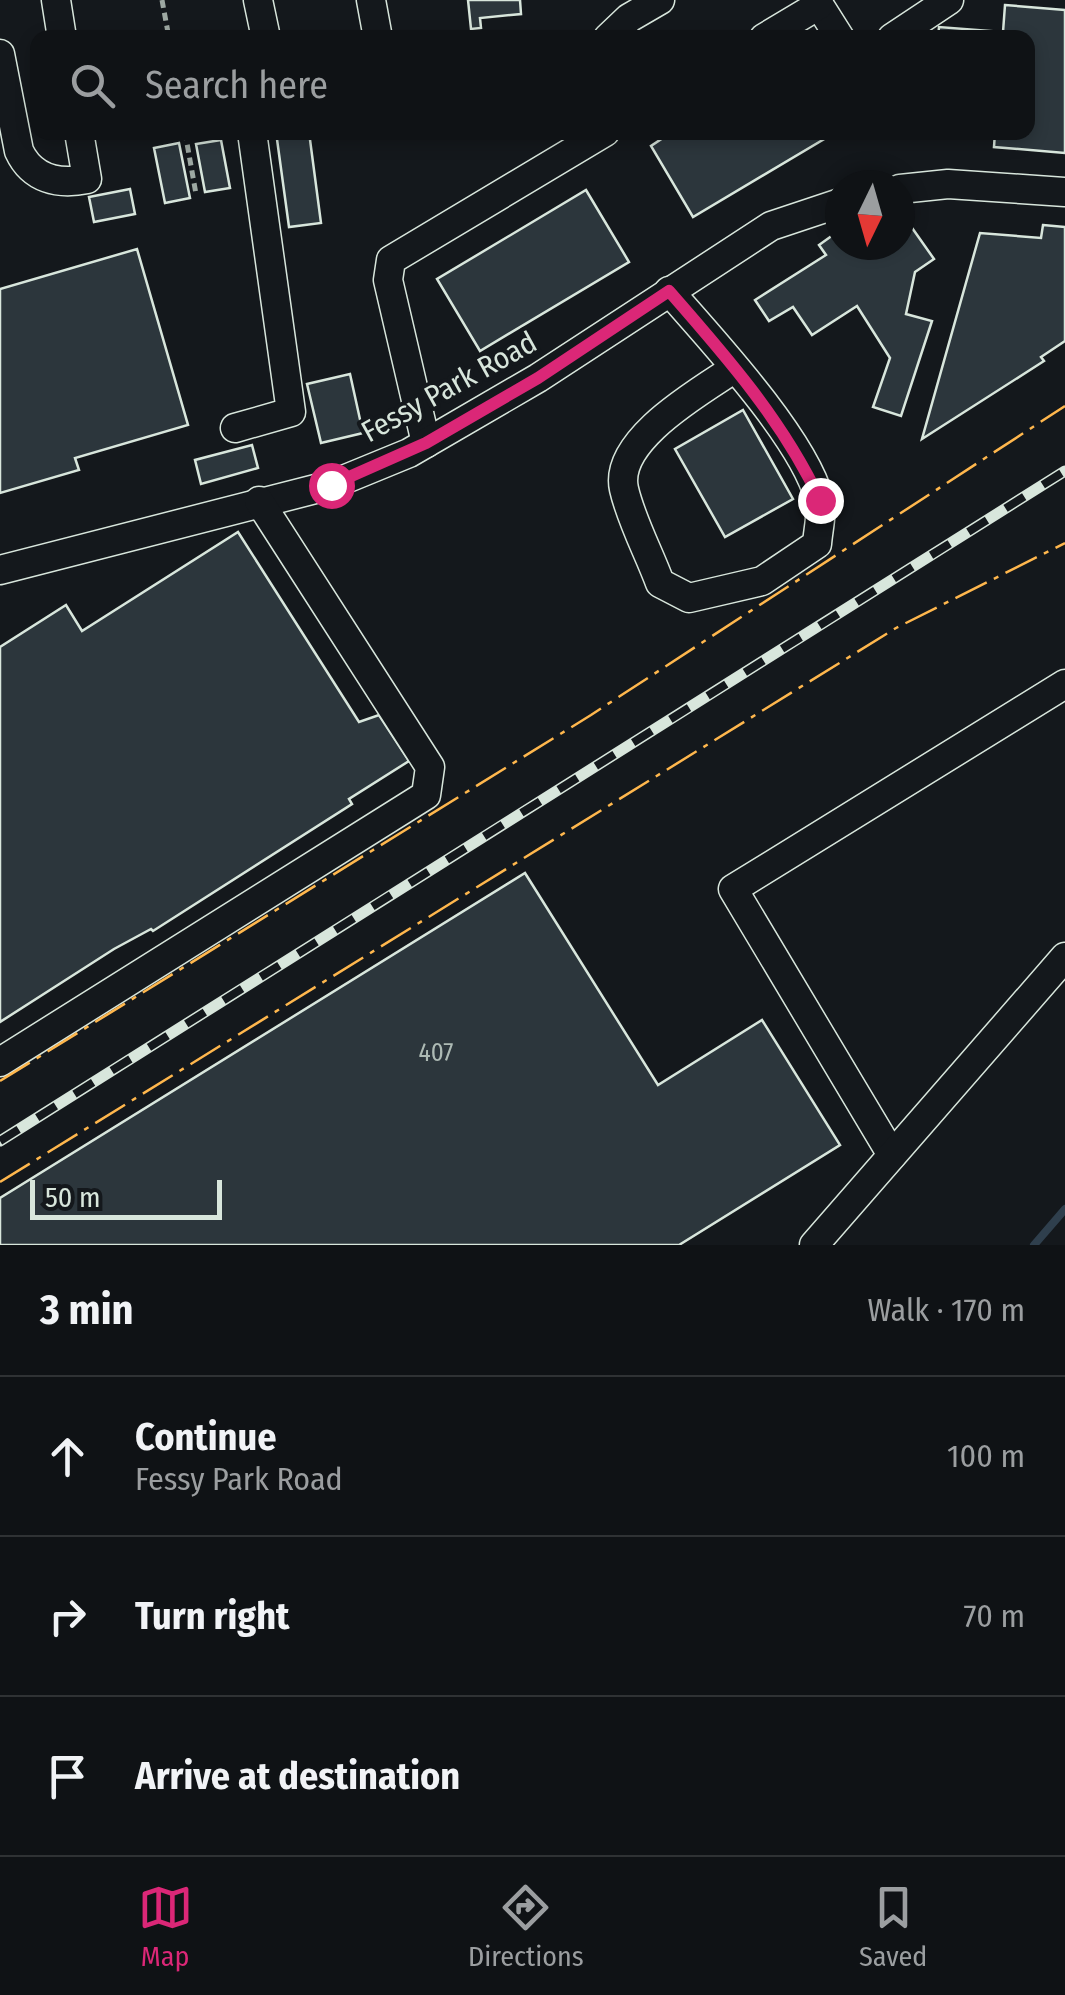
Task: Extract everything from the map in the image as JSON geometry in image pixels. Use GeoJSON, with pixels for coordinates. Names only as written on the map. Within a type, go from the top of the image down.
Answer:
{"type":"FeatureCollection","features":[{"type":"Feature","properties":{"kind":"street"},"geometry":{"type":"LineString","coordinates":[[56,0],[61,30]]}},
{"type":"Feature","properties":{"kind":"street"},"geometry":{"type":"LineString","coordinates":[[258,0],[264,30]]}},
{"type":"Feature","properties":{"kind":"street"},"geometry":{"type":"LineString","coordinates":[[371,0],[377,30]]}},
{"type":"Feature","properties":{"kind":"street"},"geometry":{"type":"LineString","coordinates":[[616,30],[660,0]]}},
{"type":"Feature","properties":{"kind":"street"},"geometry":{"type":"LineString","coordinates":[[904,30],[949,0]]}},
{"type":"Feature","properties":{"kind":"street"},"geometry":{"type":"LineString","coordinates":[[776,30],[818,2],[835,30]]}},
{"type":"Feature","properties":{"kind":"street"},"geometry":{"type":"LineString","coordinates":[[0,54],[19,151],[31,170],[50,180],[87,180],[80,140]]}},
{"type":"Feature","properties":{"kind":"street"},"geometry":{"type":"LineString","coordinates":[[234,428],[291,412],[253,140]]}},
{"type":"Feature","properties":{"kind":"street"},"geometry":{"type":"LineString","coordinates":[[426,443],[388,280],[391,260],[566,144]]}},
{"type":"Feature","properties":{"kind":"street"},"geometry":{"type":"LineString","coordinates":[[915,187],[948,184],[1065,192]]}},
{"type":"Feature","properties":{"kind":"street","name":"Fessy Park Road"},"geometry":{"type":"LineString","coordinates":[[0,570],[331,485],[426,443],[538,378],[771,226],[825,208]]}},
{"type":"Feature","properties":{"kind":"street"},"geometry":{"type":"LineString","coordinates":[[669,291],[734,368],[779,426],[820,500],[817,544],[762,581],[689,598],[660,584],[623,486],[625,466],[644,437],[678,406],[734,368]]}},
{"type":"Feature","properties":{"kind":"street"},"geometry":{"type":"LineString","coordinates":[[0,1062],[426,795],[430,767],[259,502]]}},
{"type":"Feature","properties":{"kind":"street"},"geometry":{"type":"LineString","coordinates":[[892,1155],[733,890],[1065,684]]}},
{"type":"Feature","properties":{"kind":"street"},"geometry":{"type":"LineString","coordinates":[[814,1245],[1065,957]]}},
{"type":"Feature","properties":{"kind":"path"},"geometry":{"type":"LineString","coordinates":[[162,0],[168,30]]}},
{"type":"Feature","properties":{"kind":"path"},"geometry":{"type":"LineString","coordinates":[[186,140],[196,194]]}},
{"type":"Feature","properties":{"kind":"building"},"geometry":{"type":"Polygon","coordinates":[[[468,0],[520,0],[521,14],[480,18],[481,28],[471,29],[468,0]]]}},
{"type":"Feature","properties":{"kind":"building"},"geometry":{"type":"Polygon","coordinates":[[[1005,5],[1065,10],[1065,153],[994,147],[994,140],[1035,140],[1035,30],[1003,30],[1005,5]]]}},
{"type":"Feature","properties":{"kind":"building"},"geometry":{"type":"Polygon","coordinates":[[[221,140],[230,188],[205,192],[196,144],[221,140]]]}},
{"type":"Feature","properties":{"kind":"building"},"geometry":{"type":"Polygon","coordinates":[[[277,140],[310,140],[321,223],[289,227],[277,140]]]}},
{"type":"Feature","properties":{"kind":"building"},"geometry":{"type":"Polygon","coordinates":[[[660,140],[823,140],[693,217],[651,146],[660,140]]]}},
{"type":"Feature","properties":{"kind":"building"},"geometry":{"type":"Polygon","coordinates":[[[179,143],[190,198],[165,203],[154,148],[179,143]]]}},
{"type":"Feature","properties":{"kind":"building"},"geometry":{"type":"Polygon","coordinates":[[[130,189],[135,214],[94,222],[89,197],[130,189]]]}},
{"type":"Feature","properties":{"kind":"building"},"geometry":{"type":"Polygon","coordinates":[[[586,190],[629,262],[480,351],[437,279],[586,190]]]}},
{"type":"Feature","properties":{"kind":"building"},"geometry":{"type":"Polygon","coordinates":[[[1043,225],[1065,227],[1065,341],[1041,357],[1044,361],[922,439],[980,233],[1041,238],[1043,225]]]}},
{"type":"Feature","properties":{"kind":"building"},"geometry":{"type":"Polygon","coordinates":[[[915,232],[934,259],[915,272],[906,314],[932,321],[901,416],[873,407],[890,358],[857,306],[812,335],[793,307],[769,321],[755,300],[825,256],[825,260],[915,260],[915,232]]]}},
{"type":"Feature","properties":{"kind":"building"},"geometry":{"type":"Polygon","coordinates":[[[137,249],[188,425],[75,458],[79,470],[0,493],[0,289],[137,249]]]}},
{"type":"Feature","properties":{"kind":"building"},"geometry":{"type":"Polygon","coordinates":[[[350,374],[363,433],[321,443],[307,384],[350,374]]]}},
{"type":"Feature","properties":{"kind":"building"},"geometry":{"type":"Polygon","coordinates":[[[743,410],[793,499],[725,537],[675,449],[743,410]]]}},
{"type":"Feature","properties":{"kind":"building"},"geometry":{"type":"Polygon","coordinates":[[[252,445],[258,468],[201,484],[195,460],[252,445]]]}},
{"type":"Feature","properties":{"kind":"building"},"geometry":{"type":"Polygon","coordinates":[[[238,532],[359,722],[379,715],[409,761],[349,799],[352,804],[153,931],[114,949],[0,1022],[0,647],[66,605],[82,631],[238,532]]]}},
{"type":"Feature","properties":{"kind":"building"},"geometry":{"type":"Polygon","coordinates":[[[525,873],[658,1085],[762,1020],[840,1145],[679,1245],[0,1245],[0,1198],[525,873]]]}},
{"type":"Feature","properties":{"kind":"waterway"},"geometry":{"type":"LineString","coordinates":[[1034,1245],[1065,1209]]}},
{"type":"Feature","properties":{"kind":"railway"},"geometry":{"type":"LineString","coordinates":[[0,1141],[1065,471]]}},
{"type":"Feature","properties":{"kind":"power"},"geometry":{"type":"LineString","coordinates":[[0,1081],[591,715],[1065,406]]}},
{"type":"Feature","properties":{"kind":"power"},"geometry":{"type":"LineString","coordinates":[[0,1182],[896,628],[1065,543]]}},
{"type":"Feature","properties":{"kind":"route"},"geometry":{"type":"LineString","coordinates":[[331,485],[409,453],[538,378],[669,291],[779,426],[820,500]]}}]}
